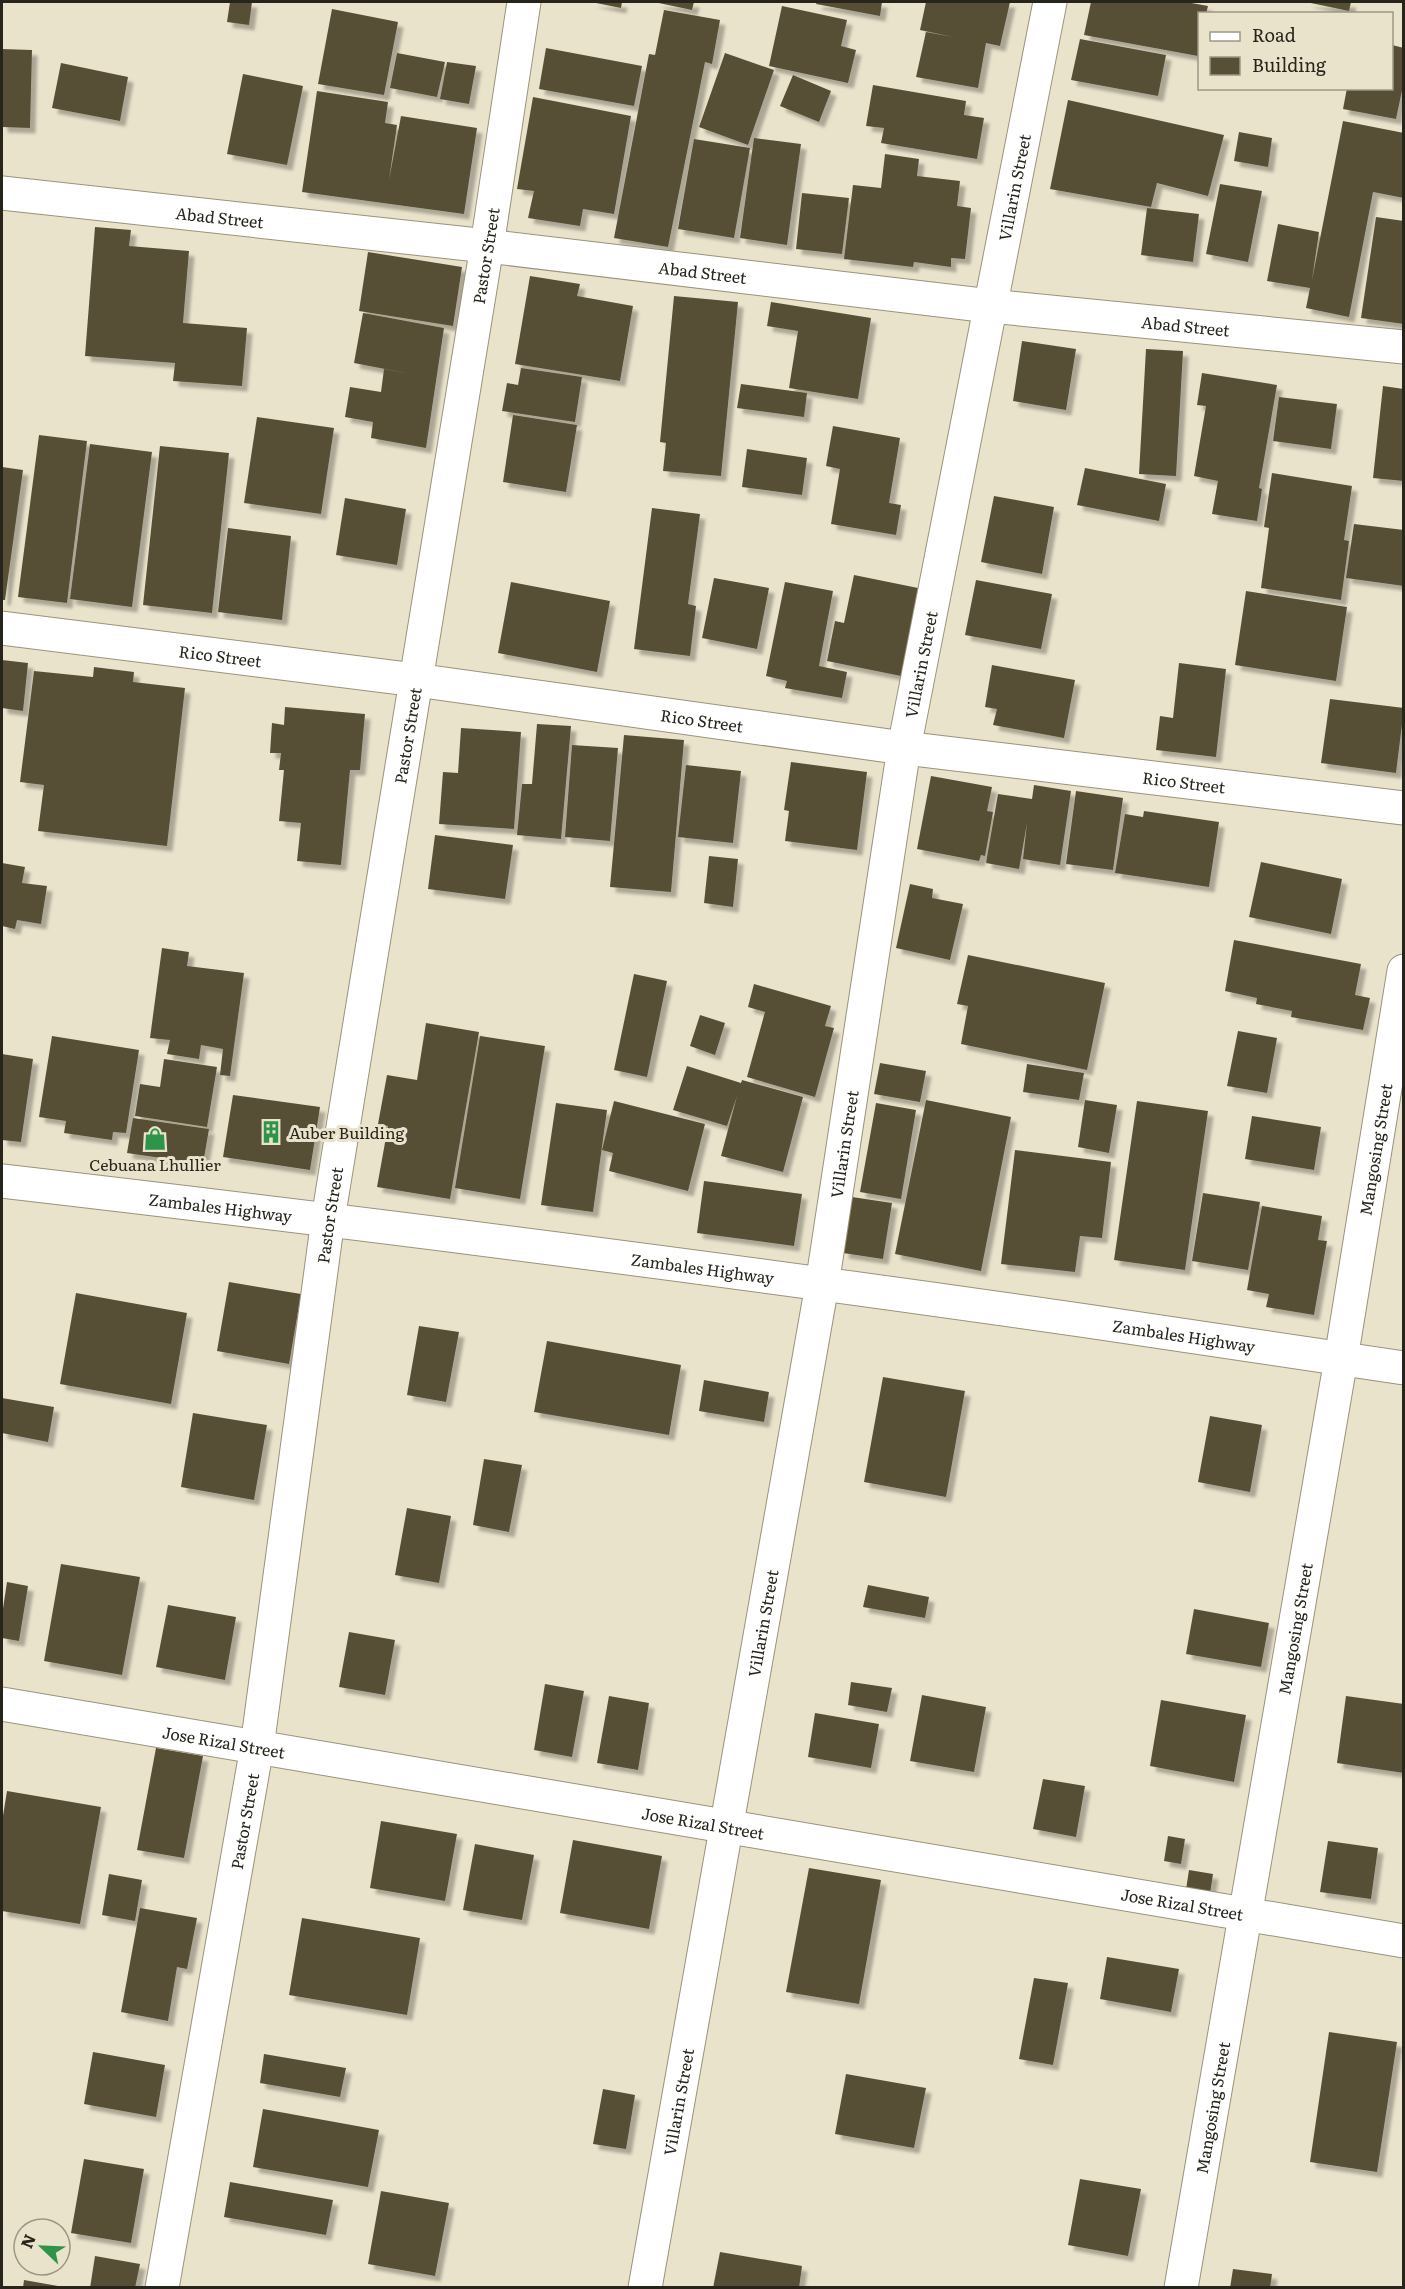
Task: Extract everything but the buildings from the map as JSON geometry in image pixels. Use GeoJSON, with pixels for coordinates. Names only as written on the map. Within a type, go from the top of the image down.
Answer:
{"type":"FeatureCollection","features":[{"type":"Feature","properties":{"kind":"street","name":"Pastor Street"},"geometry":{"type":"LineString","coordinates":[[162,2288],[257,1747],[328,1219],[487,246],[524,2]]}},
{"type":"Feature","properties":{"kind":"street","name":"Villarin Street"},"geometry":{"type":"LineString","coordinates":[[645,2288],[822,1285],[904,748],[1050,2]]}},
{"type":"Feature","properties":{"kind":"street","name":"Abad Street"},"geometry":{"type":"LineString","coordinates":[[2,194],[487,246],[990,306],[1404,347]]}},
{"type":"Feature","properties":{"kind":"street","name":"Rico Street"},"geometry":{"type":"LineString","coordinates":[[2,628],[416,680],[904,748],[1404,808]]}},
{"type":"Feature","properties":{"kind":"street","name":"Mangosing Street"},"geometry":{"type":"LineString","coordinates":[[1181,2288],[1341,1359],[1404,970]]}},
{"type":"Feature","properties":{"kind":"street","name":"Zambales Highway"},"geometry":{"type":"LineString","coordinates":[[2,1181],[328,1219],[1086,1321],[1404,1368]]}},
{"type":"Feature","properties":{"kind":"street","name":"Jose Rizal Street"},"geometry":{"type":"LineString","coordinates":[[2,1704],[1404,1941]]}},
{"type":"Feature","properties":{"kind":"place","name":"Auber Building"},"geometry":{"type":"Point","coordinates":[271,1132]}},
{"type":"Feature","properties":{"kind":"place","name":"Cebuana Lhullier"},"geometry":{"type":"Point","coordinates":[155,1139]}}]}
